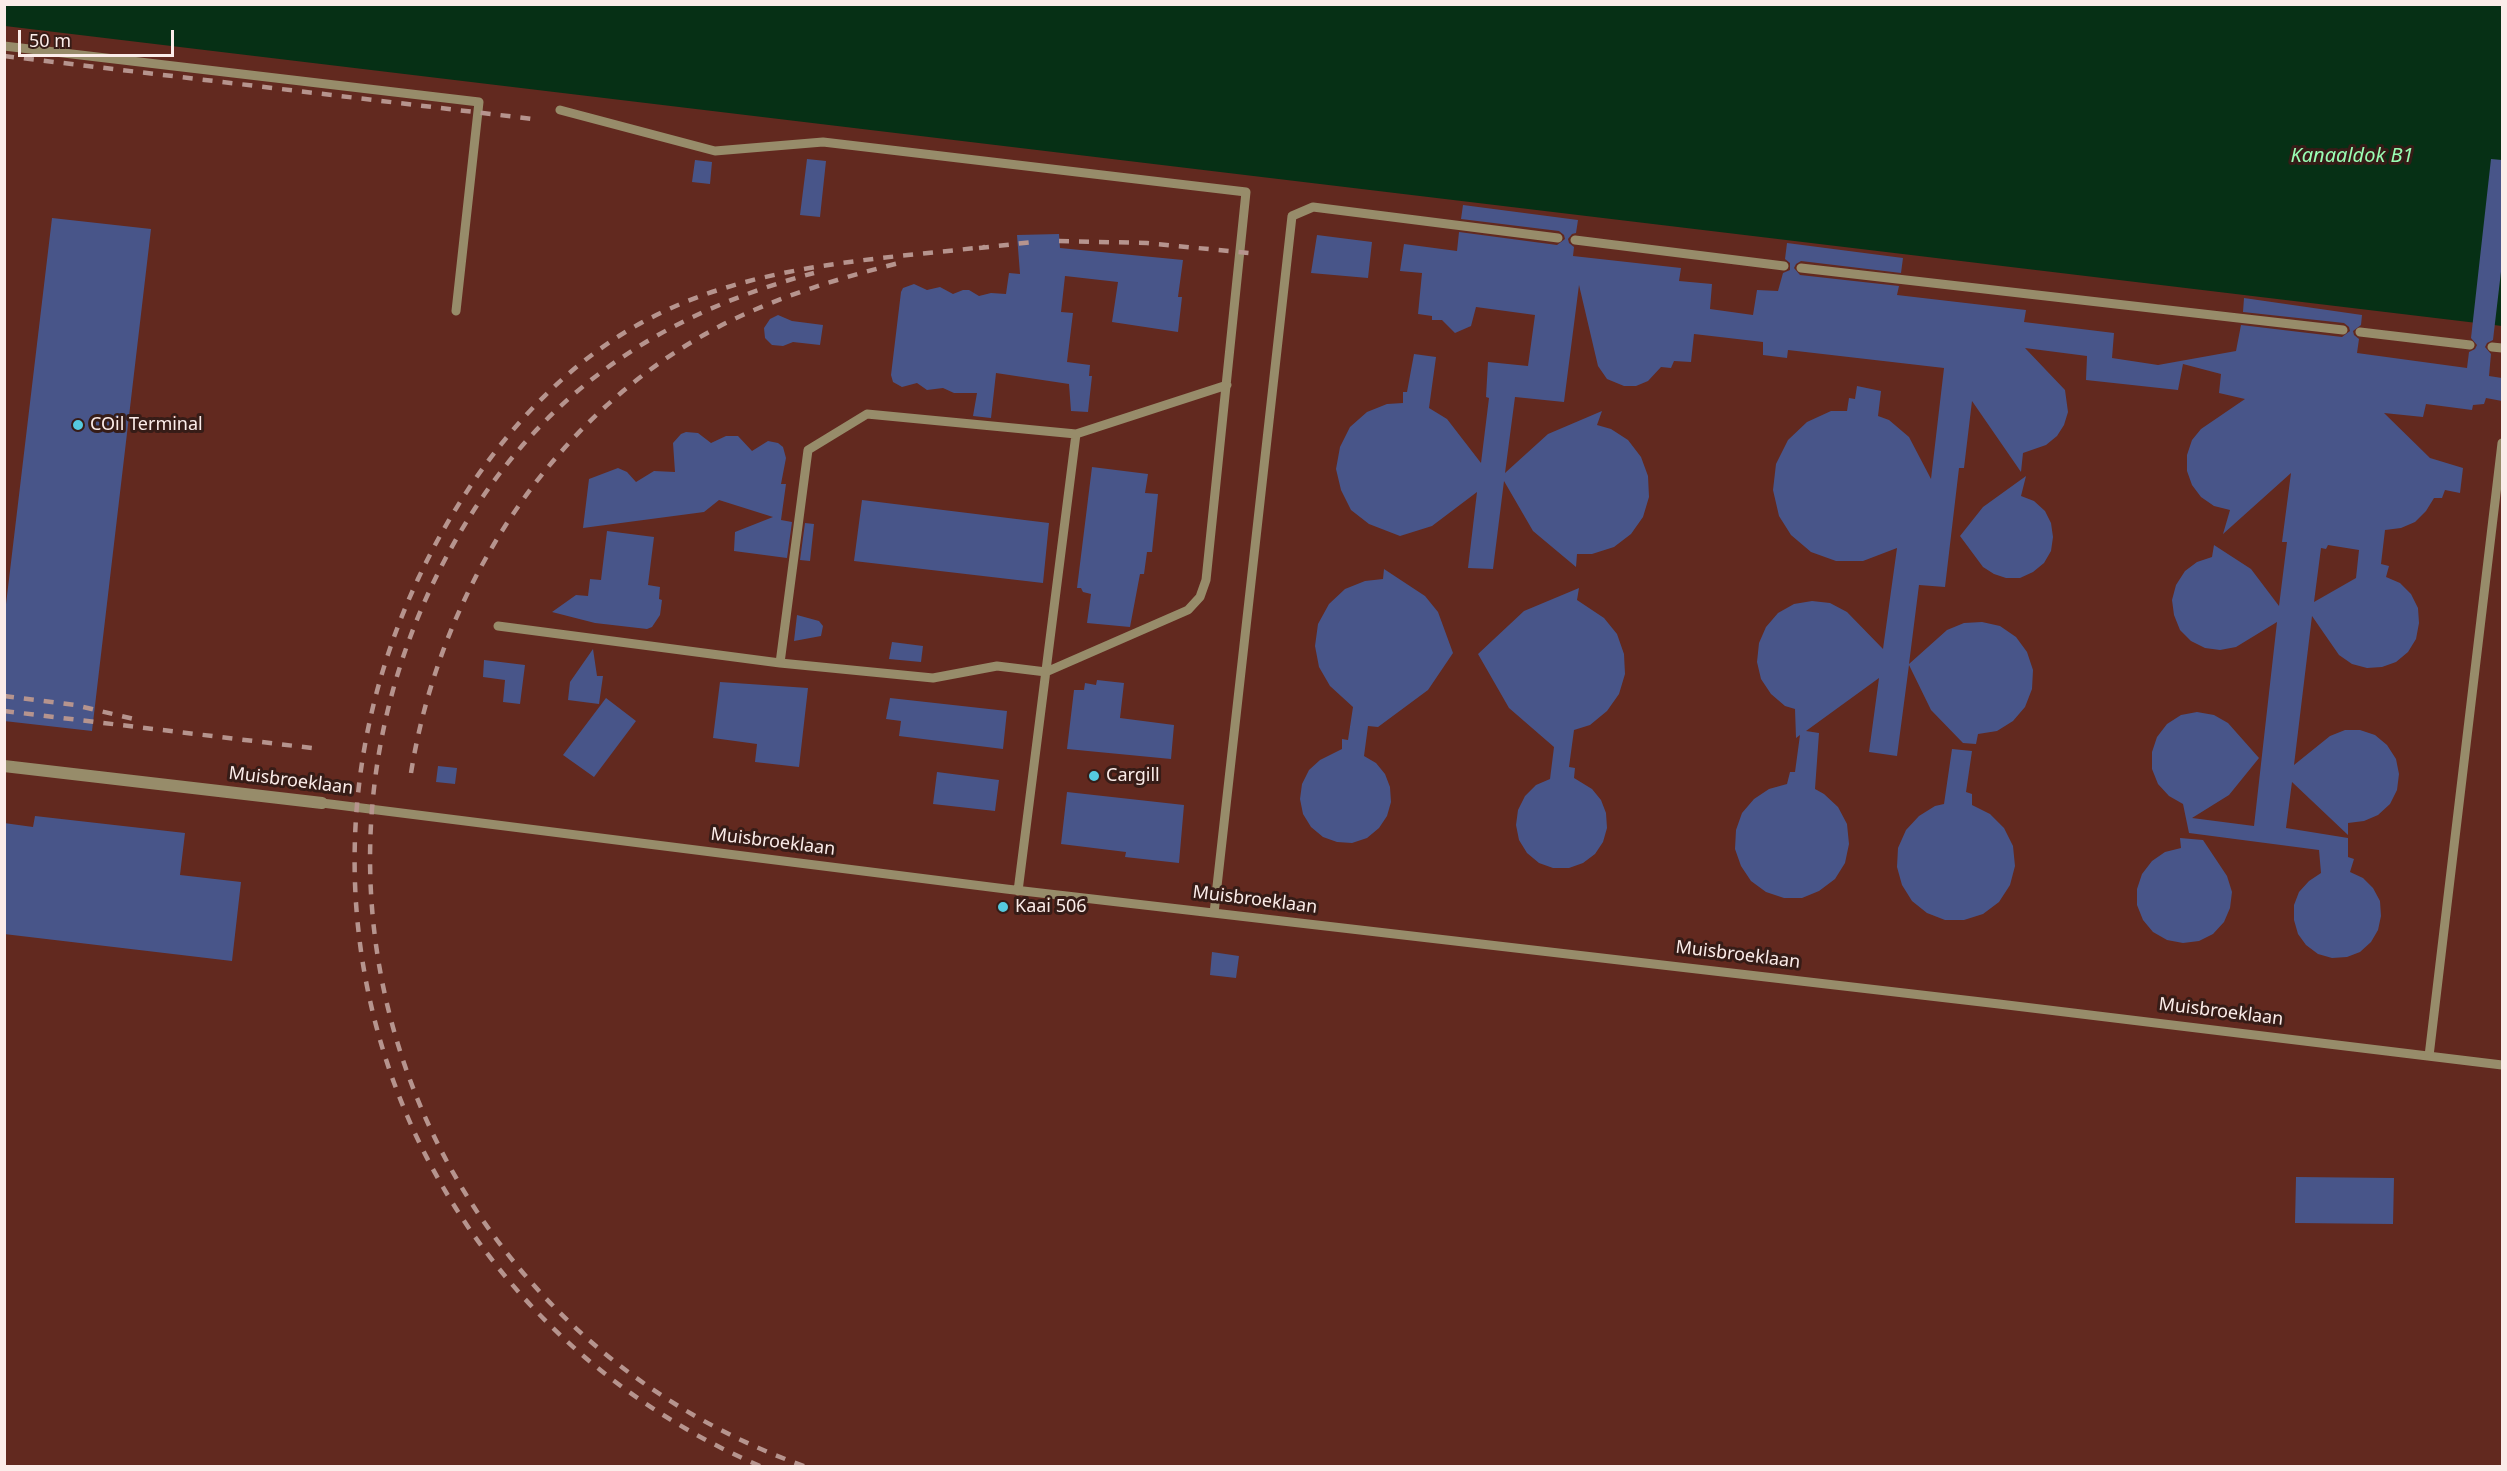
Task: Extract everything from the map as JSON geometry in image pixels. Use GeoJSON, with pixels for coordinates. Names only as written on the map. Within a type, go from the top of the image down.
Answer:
{"type":"FeatureCollection","features":[{"type":"Feature","properties":{"kind":"street","name":"Muisbroeklaan"},"geometry":{"type":"LineString","coordinates":[[4,766],[322,803]]}},
{"type":"Feature","properties":{"kind":"lane"},"geometry":{"type":"LineString","coordinates":[[4,46],[479,102],[456,311]]}},
{"type":"Feature","properties":{"kind":"lane"},"geometry":{"type":"LineString","coordinates":[[498,626],[780,663],[933,678],[997,666],[1046,672],[1188,610],[1200,597],[1206,580],[1246,192],[823,142],[715,151],[560,110]]}},
{"type":"Feature","properties":{"kind":"lane"},"geometry":{"type":"LineString","coordinates":[[1214,913],[1292,216],[1312,207],[1558,238]]}},
{"type":"Feature","properties":{"kind":"lane"},"geometry":{"type":"LineString","coordinates":[[1575,240],[1784,266]]}},
{"type":"Feature","properties":{"kind":"lane"},"geometry":{"type":"LineString","coordinates":[[1801,268],[2343,330]]}},
{"type":"Feature","properties":{"kind":"lane"},"geometry":{"type":"LineString","coordinates":[[2360,332],[2470,345]]}},
{"type":"Feature","properties":{"kind":"lane"},"geometry":{"type":"LineString","coordinates":[[2492,347],[2502,348]]}},
{"type":"Feature","properties":{"kind":"lane"},"geometry":{"type":"LineString","coordinates":[[780,663],[808,450],[867,414],[1076,434],[1227,385]]}},
{"type":"Feature","properties":{"kind":"lane"},"geometry":{"type":"LineString","coordinates":[[1018,891],[1076,434]]}},
{"type":"Feature","properties":{"kind":"lane"},"geometry":{"type":"LineString","coordinates":[[2430,1056],[2502,443]]}},
{"type":"Feature","properties":{"kind":"lane","name":"Muisbroeklaan"},"geometry":{"type":"LineString","coordinates":[[322,803],[1018,891],[1999,1004],[2502,1065]]}},
{"type":"Feature","properties":{"kind":"water","name":"Kanaaldok B1"},"geometry":{"type":"Polygon","coordinates":[[[5,4],[2502,5],[2502,326],[5,26],[5,4]]]}},
{"type":"Feature","properties":{"kind":"building"},"geometry":{"type":"Polygon","coordinates":[[[807,159],[826,161],[820,217],[800,215],[807,159]]]}},
{"type":"Feature","properties":{"kind":"building"},"geometry":{"type":"Polygon","coordinates":[[[2491,159],[2502,160],[2502,263],[2493,340],[2485,347],[2491,354],[2489,376],[2502,378],[2502,401],[2486,398],[2484,404],[2473,405],[2472,410],[2426,404],[2423,417],[2384,413],[2430,458],[2463,468],[2460,493],[2445,490],[2442,498],[2434,498],[2415,522],[2401,528],[2385,530],[2381,564],[2389,566],[2386,577],[2400,583],[2411,594],[2418,608],[2419,623],[2416,639],[2408,652],[2396,662],[2382,667],[2367,668],[2352,664],[2339,655],[2312,616],[2294,765],[2330,736],[2345,730],[2360,730],[2375,735],[2387,745],[2396,759],[2399,774],[2397,790],[2390,804],[2378,815],[2364,821],[2348,823],[2348,835],[2292,782],[2286,828],[2348,838],[2348,857],[2354,859],[2350,872],[2363,878],[2373,888],[2380,901],[2381,916],[2378,930],[2371,942],[2360,952],[2347,957],[2332,958],[2318,954],[2306,945],[2298,934],[2294,920],[2294,905],[2299,892],[2321,873],[2319,850],[2189,833],[2183,804],[2169,796],[2158,784],[2152,769],[2152,752],[2157,737],[2167,724],[2181,715],[2197,712],[2214,715],[2228,723],[2259,758],[2229,795],[2192,818],[2254,826],[2277,622],[2236,647],[2220,650],[2205,648],[2191,641],[2180,630],[2174,615],[2172,600],[2176,585],[2185,571],[2197,562],[2212,557],[2214,545],[2251,569],[2279,606],[2287,542],[2282,542],[2291,473],[2223,534],[2230,510],[2214,506],[2201,497],[2192,485],[2187,471],[2187,455],[2192,440],[2201,429],[2245,399],[2219,393],[2221,374],[2183,364],[2178,390],[2086,380],[2087,356],[2025,348],[2065,390],[2068,412],[2057,436],[2046,445],[2023,453],[2021,472],[1972,401],[1964,468],[1959,468],[1945,587],[1919,585],[1909,664],[1947,630],[1964,623],[1982,622],[2000,626],[2016,637],[2027,652],[2033,670],[2032,689],[2025,707],[2013,721],[1997,731],[1978,734],[1976,744],[1963,743],[1931,710],[1909,665],[1897,756],[1869,752],[1879,678],[1806,731],[1819,733],[1815,789],[1838,807],[1847,824],[1849,844],[1845,863],[1835,879],[1819,891],[1802,898],[1784,898],[1766,892],[1751,881],[1741,866],[1735,849],[1736,830],[1742,813],[1754,799],[1769,789],[1787,784],[1790,772],[1795,772],[1800,735],[1796,738],[1795,709],[1785,706],[1771,694],[1761,679],[1757,662],[1759,643],[1766,627],[1778,613],[1794,604],[1812,601],[1830,603],[1847,612],[1883,649],[1897,548],[1863,561],[1836,561],[1811,552],[1791,535],[1779,516],[1773,490],[1776,464],[1788,440],[1807,422],[1831,411],[1847,411],[1849,398],[1855,399],[1857,386],[1881,391],[1878,416],[1889,420],[1909,437],[1931,479],[1944,368],[1788,350],[1787,358],[1763,355],[1763,342],[1694,334],[1691,362],[1674,361],[1671,368],[1661,367],[1648,381],[1636,386],[1624,386],[1607,379],[1598,366],[1579,285],[1564,402],[1515,397],[1505,473],[1548,434],[1602,411],[1597,425],[1611,429],[1628,440],[1641,457],[1648,476],[1649,497],[1643,517],[1631,534],[1614,547],[1592,554],[1577,554],[1576,567],[1533,531],[1504,481],[1493,569],[1468,568],[1477,492],[1432,526],[1400,536],[1369,524],[1351,510],[1341,490],[1336,469],[1340,447],[1350,427],[1367,412],[1387,404],[1403,403],[1403,392],[1407,392],[1414,354],[1436,357],[1429,408],[1447,419],[1481,463],[1489,398],[1486,397],[1488,362],[1528,366],[1535,315],[1476,307],[1471,326],[1455,333],[1442,320],[1432,320],[1432,316],[1418,314],[1422,273],[1400,271],[1404,244],[1457,251],[1459,232],[1557,245],[1565,239],[1559,231],[1461,219],[1463,205],[1578,220],[1576,233],[1568,239],[1574,247],[1573,256],[1681,268],[1679,281],[1712,284],[1710,309],[1753,315],[1757,290],[1778,291],[1783,273],[1790,270],[1790,263],[1785,259],[1787,243],[1903,258],[1901,273],[1801,261],[1794,268],[1800,275],[1899,286],[1897,295],[2026,310],[2024,322],[2114,333],[2112,358],[2158,365],[2236,351],[2241,325],[2342,337],[2350,331],[2344,323],[2243,312],[2244,298],[2362,315],[2361,325],[2353,331],[2359,339],[2357,353],[2467,368],[2469,352],[2477,345],[2471,338],[2491,159]],[[2328,545],[2326,549],[2321,548],[2314,602],[2356,578],[2359,550],[2328,545]]]}},
{"type":"Feature","properties":{"kind":"building"},"geometry":{"type":"Polygon","coordinates":[[[695,160],[712,162],[710,184],[692,182],[695,160]]]}},
{"type":"Feature","properties":{"kind":"building","name":"COil Terminal"},"geometry":{"type":"Polygon","coordinates":[[[52,218],[151,229],[92,731],[4,721],[4,621],[52,218]]]}},
{"type":"Feature","properties":{"kind":"building"},"geometry":{"type":"Polygon","coordinates":[[[1059,234],[1060,248],[1183,260],[1178,297],[1182,297],[1178,332],[1112,322],[1118,282],[1065,276],[1061,312],[1073,313],[1067,362],[1090,365],[1089,376],[1092,376],[1088,412],[1071,411],[1069,384],[996,373],[991,418],[973,416],[977,393],[954,393],[943,388],[927,390],[917,383],[902,387],[893,382],[891,375],[903,288],[914,284],[927,290],[940,287],[953,294],[969,290],[979,296],[991,293],[1006,294],[1009,273],[1020,274],[1017,235],[1059,234]]]}},
{"type":"Feature","properties":{"kind":"building"},"geometry":{"type":"Polygon","coordinates":[[[1317,235],[1372,242],[1368,278],[1311,273],[1317,235]]]}},
{"type":"Feature","properties":{"kind":"building"},"geometry":{"type":"Polygon","coordinates":[[[778,315],[792,321],[823,325],[820,345],[793,342],[783,346],[772,345],[765,338],[764,328],[770,319],[778,315]]]}},
{"type":"Feature","properties":{"kind":"building"},"geometry":{"type":"Polygon","coordinates":[[[686,432],[698,433],[711,443],[726,436],[738,436],[752,451],[768,441],[778,443],[783,447],[786,458],[781,484],[786,484],[781,520],[792,522],[787,558],[734,551],[735,532],[773,517],[719,500],[704,512],[583,528],[589,479],[618,468],[627,472],[636,482],[654,471],[675,472],[673,443],[686,432]]]}},
{"type":"Feature","properties":{"kind":"building"},"geometry":{"type":"Polygon","coordinates":[[[1092,467],[1148,474],[1145,493],[1158,494],[1152,552],[1147,552],[1144,574],[1140,574],[1130,627],[1087,623],[1091,594],[1077,588],[1092,467]]]}},
{"type":"Feature","properties":{"kind":"building"},"geometry":{"type":"Polygon","coordinates":[[[2026,476],[2021,496],[2034,501],[2045,511],[2051,523],[2053,537],[2051,551],[2044,563],[2033,572],[2020,578],[2006,578],[1983,567],[1960,536],[1983,507],[2026,476]]]}},
{"type":"Feature","properties":{"kind":"building"},"geometry":{"type":"Polygon","coordinates":[[[862,500],[1049,523],[1043,583],[854,561],[862,500]]]}},
{"type":"Feature","properties":{"kind":"building"},"geometry":{"type":"Polygon","coordinates":[[[805,523],[814,524],[810,561],[800,560],[805,523]]]}},
{"type":"Feature","properties":{"kind":"building"},"geometry":{"type":"Polygon","coordinates":[[[607,531],[654,537],[648,585],[660,587],[659,599],[662,600],[660,615],[652,627],[647,629],[595,623],[552,612],[576,595],[588,596],[590,579],[601,580],[607,531]]]}},
{"type":"Feature","properties":{"kind":"building"},"geometry":{"type":"Polygon","coordinates":[[[1384,569],[1425,596],[1438,612],[1453,653],[1428,690],[1378,727],[1368,726],[1364,756],[1376,763],[1385,774],[1390,787],[1391,802],[1387,816],[1379,828],[1367,838],[1352,843],[1337,842],[1323,837],[1311,827],[1303,814],[1300,799],[1302,784],[1309,770],[1320,760],[1342,749],[1342,739],[1348,740],[1353,707],[1330,686],[1319,667],[1315,646],[1318,624],[1329,604],[1345,589],[1365,581],[1383,579],[1384,569]]]}},
{"type":"Feature","properties":{"kind":"building"},"geometry":{"type":"Polygon","coordinates":[[[1579,588],[1577,600],[1604,618],[1617,634],[1624,654],[1625,674],[1619,694],[1607,711],[1590,725],[1574,730],[1569,767],[1575,768],[1574,778],[1592,789],[1601,800],[1606,813],[1607,828],[1603,842],[1595,854],[1583,863],[1569,868],[1553,868],[1539,863],[1527,853],[1519,840],[1516,825],[1518,810],[1525,796],[1536,785],[1550,779],[1554,747],[1509,708],[1478,654],[1524,611],[1579,588]]]}},
{"type":"Feature","properties":{"kind":"building"},"geometry":{"type":"Polygon","coordinates":[[[797,615],[819,621],[823,626],[821,636],[794,641],[797,615]]]}},
{"type":"Feature","properties":{"kind":"building"},"geometry":{"type":"Polygon","coordinates":[[[892,642],[923,646],[921,662],[889,659],[892,642]]]}},
{"type":"Feature","properties":{"kind":"building"},"geometry":{"type":"Polygon","coordinates":[[[593,649],[597,676],[603,676],[599,704],[568,700],[570,682],[593,649]]]}},
{"type":"Feature","properties":{"kind":"building"},"geometry":{"type":"Polygon","coordinates":[[[484,660],[525,665],[520,704],[503,702],[505,680],[483,677],[484,660]]]}},
{"type":"Feature","properties":{"kind":"building"},"geometry":{"type":"Polygon","coordinates":[[[1097,680],[1124,683],[1120,718],[1174,725],[1171,759],[1067,749],[1074,690],[1084,690],[1085,683],[1096,685],[1097,680]]]}},
{"type":"Feature","properties":{"kind":"building"},"geometry":{"type":"Polygon","coordinates":[[[720,682],[808,688],[799,767],[755,762],[757,744],[713,738],[720,682]]]}},
{"type":"Feature","properties":{"kind":"building"},"geometry":{"type":"Polygon","coordinates":[[[606,698],[636,721],[594,777],[563,755],[606,698]]]}},
{"type":"Feature","properties":{"kind":"building"},"geometry":{"type":"Polygon","coordinates":[[[890,698],[1007,711],[1003,749],[899,736],[901,721],[886,719],[890,698]]]}},
{"type":"Feature","properties":{"kind":"building"},"geometry":{"type":"Polygon","coordinates":[[[1952,749],[1972,751],[1966,792],[1972,794],[1972,805],[1990,814],[2004,828],[2013,846],[2015,866],[2010,885],[1999,902],[1983,914],[1964,920],[1945,920],[1927,913],[1912,901],[1902,885],[1897,867],[1898,848],[1906,830],[1919,816],[1935,806],[1944,804],[1952,749]]]}},
{"type":"Feature","properties":{"kind":"building"},"geometry":{"type":"Polygon","coordinates":[[[438,766],[457,768],[455,784],[436,782],[438,766]]]}},
{"type":"Feature","properties":{"kind":"building"},"geometry":{"type":"Polygon","coordinates":[[[937,772],[999,780],[995,811],[933,804],[937,772]]]}},
{"type":"Feature","properties":{"kind":"building"},"geometry":{"type":"Polygon","coordinates":[[[1067,792],[1184,805],[1179,863],[1125,857],[1126,852],[1061,844],[1067,792]]]}},
{"type":"Feature","properties":{"kind":"building"},"geometry":{"type":"Polygon","coordinates":[[[35,816],[185,833],[180,875],[241,882],[232,961],[4,934],[4,823],[33,827],[35,816]]]}},
{"type":"Feature","properties":{"kind":"building"},"geometry":{"type":"Polygon","coordinates":[[[2180,838],[2203,840],[2227,876],[2232,892],[2230,908],[2224,922],[2213,934],[2199,941],[2183,943],[2167,940],[2153,932],[2143,920],[2137,905],[2137,889],[2142,874],[2152,861],[2165,852],[2181,848],[2180,838]]]}},
{"type":"Feature","properties":{"kind":"building"},"geometry":{"type":"Polygon","coordinates":[[[1212,952],[1239,956],[1236,978],[1210,975],[1212,952]]]}},
{"type":"Feature","properties":{"kind":"building"},"geometry":{"type":"Polygon","coordinates":[[[2296,1177],[2394,1178],[2393,1224],[2295,1223],[2296,1177]]]}},
{"type":"Feature","properties":{"kind":"railway"},"geometry":{"type":"LineString","coordinates":[[4,56],[533,119]]}},
{"type":"Feature","properties":{"kind":"railway"},"geometry":{"type":"LineString","coordinates":[[1059,241],[1147,243],[1258,254]]}},
{"type":"Feature","properties":{"kind":"railway"},"geometry":{"type":"LineString","coordinates":[[979,248],[1033,242]]}},
{"type":"Feature","properties":{"kind":"railway"},"geometry":{"type":"LineString","coordinates":[[760,1466],[639,1399],[538,1313],[457,1211],[399,1096],[364,972],[355,842],[372,710],[418,579],[455,509],[477,476],[528,413],[587,359],[619,336],[661,313],[705,295],[750,281],[796,270],[843,263],[985,247]]}},
{"type":"Feature","properties":{"kind":"railway"},"geometry":{"type":"LineString","coordinates":[[411,773],[426,703],[449,635],[479,570],[516,509],[560,453],[610,402],[666,358],[728,322],[812,288],[899,263]]}},
{"type":"Feature","properties":{"kind":"railway"},"geometry":{"type":"LineString","coordinates":[[804,1466],[676,1405],[568,1321],[481,1218],[418,1101],[381,974],[370,840],[389,705],[439,571],[471,514],[507,463],[548,419],[592,379],[641,345],[694,316],[752,292],[814,273]]}},
{"type":"Feature","properties":{"kind":"railway"},"geometry":{"type":"LineString","coordinates":[[4,696],[75,705],[138,720]]}},
{"type":"Feature","properties":{"kind":"railway"},"geometry":{"type":"LineString","coordinates":[[4,711],[320,749]]}},
{"type":"Feature","properties":{"kind":"place","name":"COil Terminal"},"geometry":{"type":"Point","coordinates":[78,425]}},
{"type":"Feature","properties":{"kind":"place","name":"Cargill"},"geometry":{"type":"Point","coordinates":[1094,776]}},
{"type":"Feature","properties":{"kind":"place","name":"Kaai 506"},"geometry":{"type":"Point","coordinates":[1003,907]}}]}
